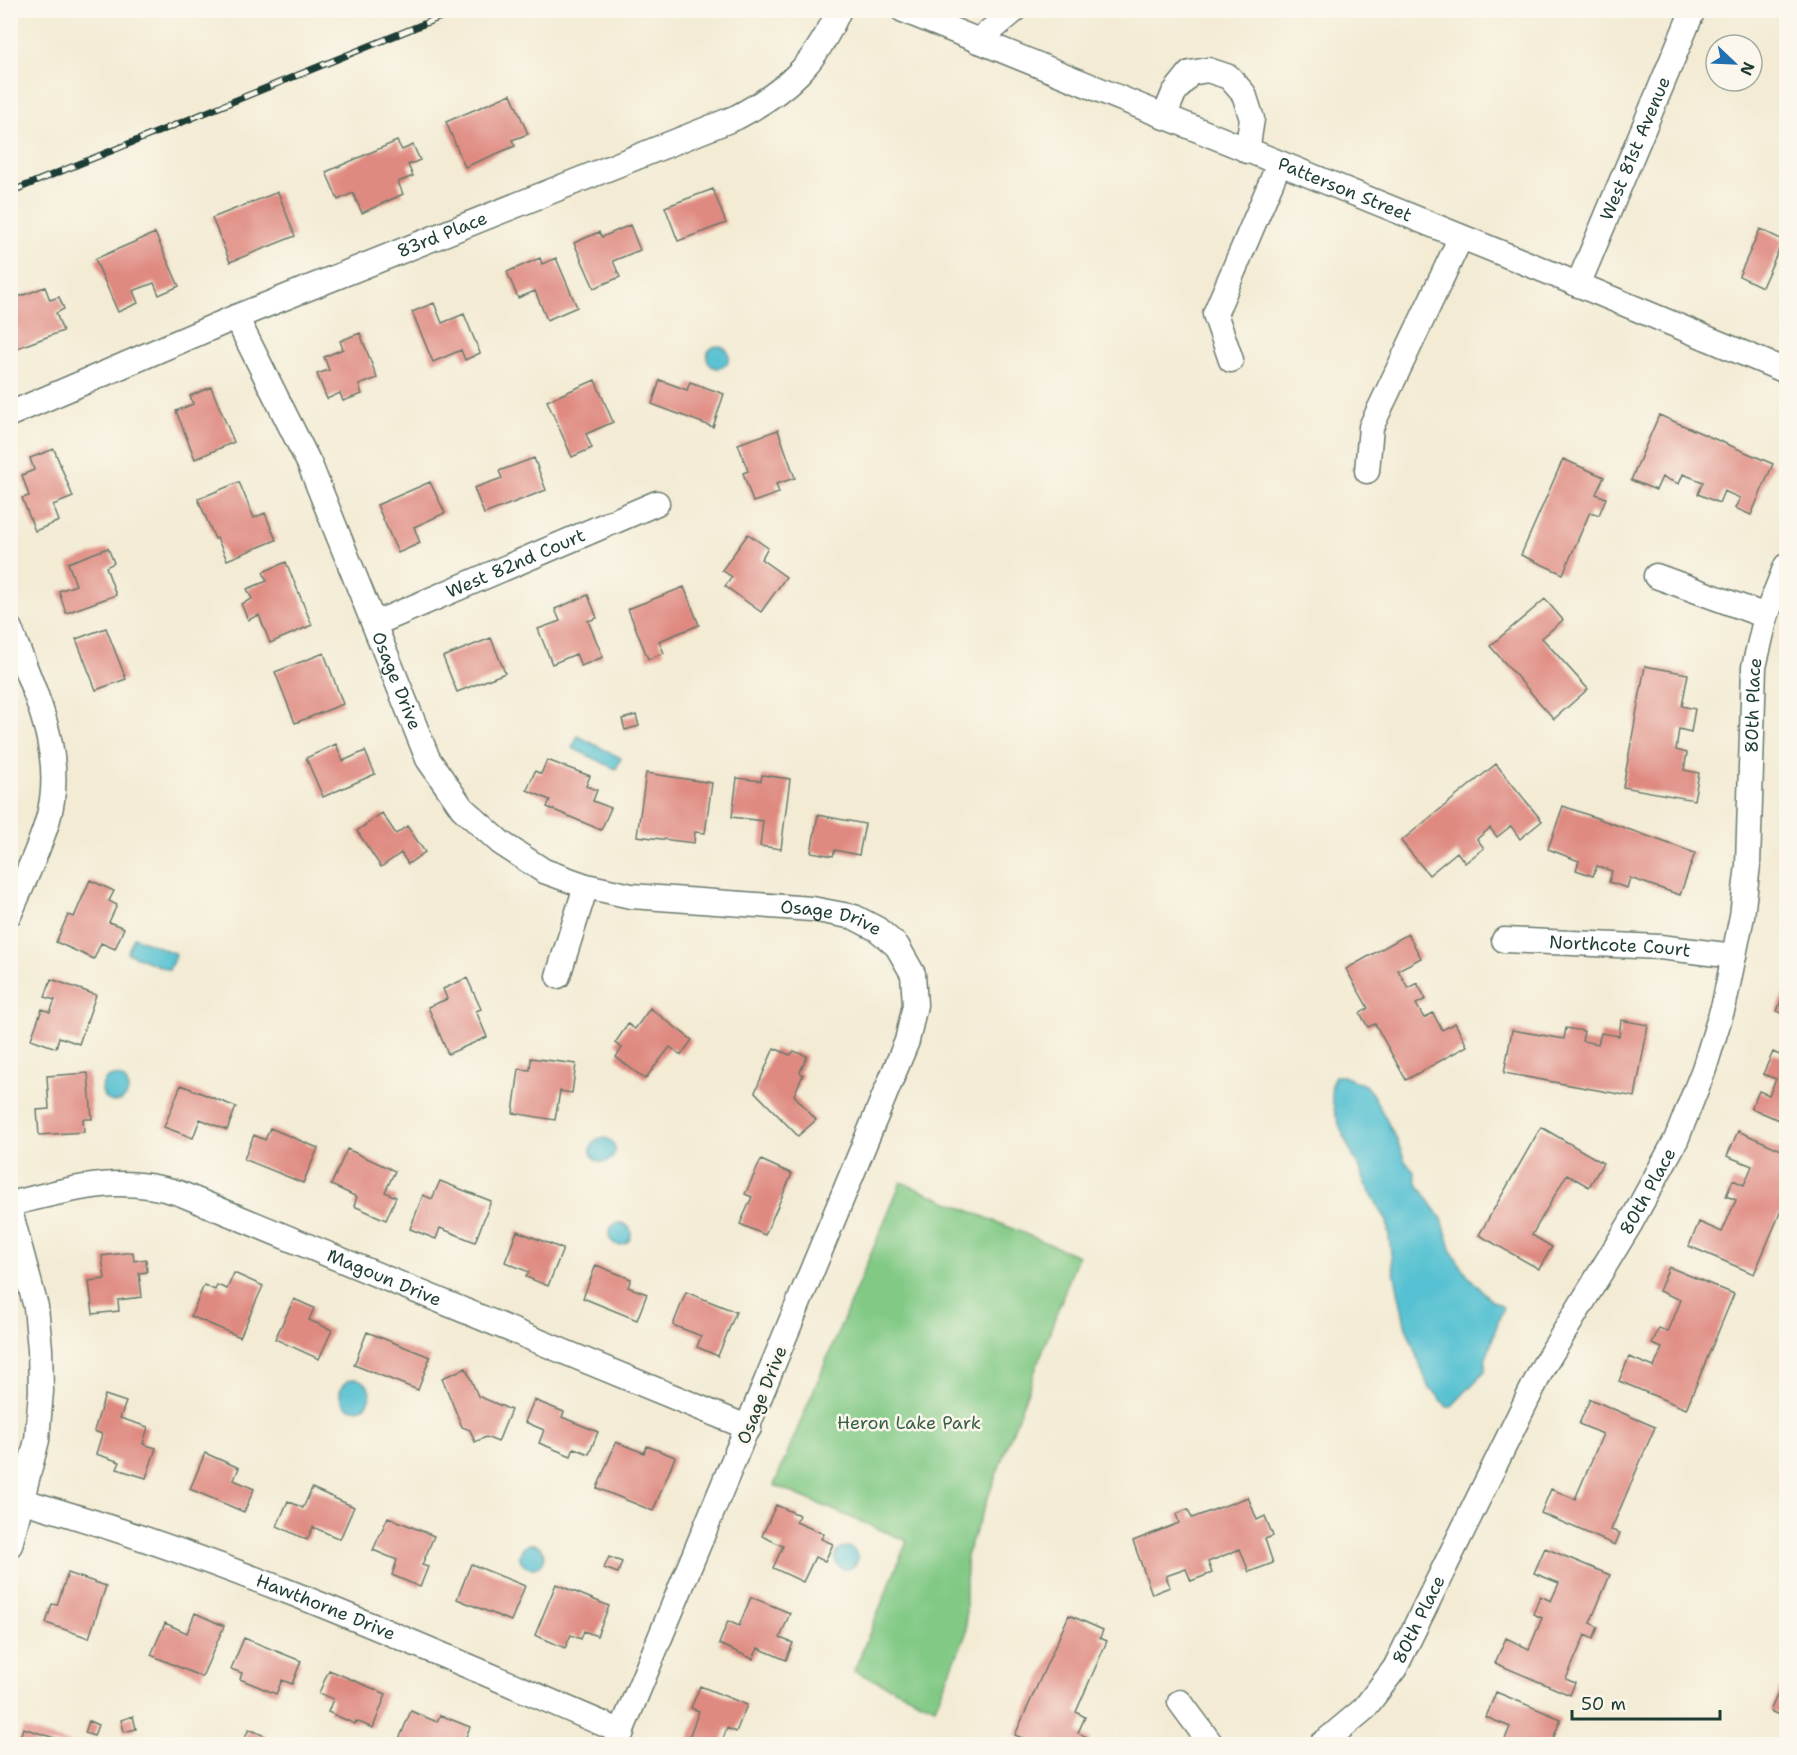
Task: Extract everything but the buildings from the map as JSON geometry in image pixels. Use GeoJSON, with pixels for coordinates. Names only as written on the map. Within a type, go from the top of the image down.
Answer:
{"type":"FeatureCollection","features":[{"type":"Feature","properties":{"kind":"street","name":"83rd Place"},"geometry":{"type":"LineString","coordinates":[[10,414],[236,317],[737,117],[769,100],[811,61],[829,33],[839,10]]}},
{"type":"Feature","properties":{"kind":"street","name":"Patterson Street"},"geometry":{"type":"LineString","coordinates":[[903,10],[934,17],[978,41],[1786,371]]}},
{"type":"Feature","properties":{"kind":"street"},"geometry":{"type":"LineString","coordinates":[[978,41],[1015,10]]}},
{"type":"Feature","properties":{"kind":"street","name":"West 81st Avenue"},"geometry":{"type":"LineString","coordinates":[[1578,285],[1693,10]]}},
{"type":"Feature","properties":{"kind":"street"},"geometry":{"type":"LineString","coordinates":[[1164,117],[1174,93],[1190,73],[1208,70],[1229,77],[1244,94],[1252,119],[1247,151]]}},
{"type":"Feature","properties":{"kind":"street"},"geometry":{"type":"LineString","coordinates":[[1231,360],[1215,314],[1278,164]]}},
{"type":"Feature","properties":{"kind":"street"},"geometry":{"type":"LineString","coordinates":[[1367,471],[1371,427],[1461,237]]}},
{"type":"Feature","properties":{"kind":"street","name":"Osage Drive"},"geometry":{"type":"LineString","coordinates":[[236,317],[310,465],[428,759],[462,808],[501,843],[544,871],[586,886],[631,896],[812,909],[854,917],[877,929],[897,946],[913,974],[915,1005],[907,1041],[619,1738]]}},
{"type":"Feature","properties":{"kind":"street","name":"West 82nd Court"},"geometry":{"type":"LineString","coordinates":[[374,624],[657,503]]}},
{"type":"Feature","properties":{"kind":"street","name":"80th Place"},"geometry":{"type":"LineString","coordinates":[[1322,1744],[1364,1709],[1395,1668],[1543,1367],[1630,1224],[1676,1140],[1704,1069],[1724,1004],[1742,916],[1748,865],[1754,667],[1766,616],[1786,566]]}},
{"type":"Feature","properties":{"kind":"street"},"geometry":{"type":"LineString","coordinates":[[1656,576],[1766,616]]}},
{"type":"Feature","properties":{"kind":"street"},"geometry":{"type":"LineString","coordinates":[[10,629],[45,722],[52,751],[54,787],[48,818],[10,913]]}},
{"type":"Feature","properties":{"kind":"street"},"geometry":{"type":"LineString","coordinates":[[558,976],[586,886]]}},
{"type":"Feature","properties":{"kind":"street","name":"Northcote Court"},"geometry":{"type":"LineString","coordinates":[[1504,940],[1660,947],[1734,956]]}},
{"type":"Feature","properties":{"kind":"street","name":"Magoun Drive"},"geometry":{"type":"LineString","coordinates":[[10,1204],[82,1186],[131,1184],[156,1186],[179,1193],[749,1428]]}},
{"type":"Feature","properties":{"kind":"street"},"geometry":{"type":"LineString","coordinates":[[10,1211],[36,1307],[41,1391],[37,1440],[10,1545]]}},
{"type":"Feature","properties":{"kind":"street","name":"Hawthorne Drive"},"geometry":{"type":"LineString","coordinates":[[22,1501],[100,1523],[182,1551],[404,1639],[619,1738]]}},
{"type":"Feature","properties":{"kind":"street"},"geometry":{"type":"LineString","coordinates":[[1180,1702],[1211,1744]]}},
{"type":"Feature","properties":{"kind":"green space","name":"Heron Lake Park"},"geometry":{"type":"Polygon","coordinates":[[[901,1182],[1078,1256],[966,1556],[966,1634],[935,1707],[854,1671],[907,1541],[774,1485],[901,1182]]]}},
{"type":"Feature","properties":{"kind":"water"},"geometry":{"type":"Polygon","coordinates":[[[718,346],[726,349],[729,357],[726,365],[718,368],[710,365],[707,357],[710,349],[718,346]]]}},
{"type":"Feature","properties":{"kind":"water"},"geometry":{"type":"Polygon","coordinates":[[[578,736],[621,758],[616,769],[572,748],[578,736]]]}},
{"type":"Feature","properties":{"kind":"water"},"geometry":{"type":"Polygon","coordinates":[[[134,937],[176,954],[169,970],[127,953],[134,937]]]}},
{"type":"Feature","properties":{"kind":"water"},"geometry":{"type":"Polygon","coordinates":[[[115,1076],[124,1080],[128,1089],[124,1098],[115,1102],[106,1098],[102,1089],[106,1080],[115,1076]]]}},
{"type":"Feature","properties":{"kind":"water"},"geometry":{"type":"Polygon","coordinates":[[[1335,1076],[1343,1076],[1365,1085],[1373,1095],[1396,1138],[1405,1161],[1414,1172],[1417,1183],[1442,1219],[1452,1252],[1467,1275],[1492,1301],[1503,1307],[1485,1361],[1485,1371],[1451,1407],[1447,1407],[1434,1391],[1429,1389],[1405,1324],[1392,1261],[1387,1221],[1364,1182],[1362,1172],[1340,1128],[1331,1094],[1335,1076]]]}},
{"type":"Feature","properties":{"kind":"water"},"geometry":{"type":"Polygon","coordinates":[[[603,1138],[612,1141],[615,1150],[612,1159],[603,1162],[594,1159],[591,1150],[594,1141],[603,1138]]]}},
{"type":"Feature","properties":{"kind":"water"},"geometry":{"type":"Polygon","coordinates":[[[620,1223],[628,1226],[631,1234],[628,1242],[620,1245],[612,1242],[609,1234],[612,1226],[620,1223]]]}},
{"type":"Feature","properties":{"kind":"water"},"geometry":{"type":"Polygon","coordinates":[[[355,1379],[366,1383],[370,1394],[366,1405],[355,1409],[344,1405],[340,1394],[344,1383],[355,1379]]]}},
{"type":"Feature","properties":{"kind":"water"},"geometry":{"type":"Polygon","coordinates":[[[532,1544],[541,1547],[544,1556],[541,1565],[532,1568],[523,1565],[520,1556],[523,1547],[532,1544]]]}},
{"type":"Feature","properties":{"kind":"water"},"geometry":{"type":"Polygon","coordinates":[[[846,1547],[854,1550],[857,1558],[854,1566],[846,1569],[838,1566],[835,1558],[838,1550],[846,1547]]]}},
{"type":"Feature","properties":{"kind":"railway"},"geometry":{"type":"LineString","coordinates":[[10,192],[458,10]]}}]}
